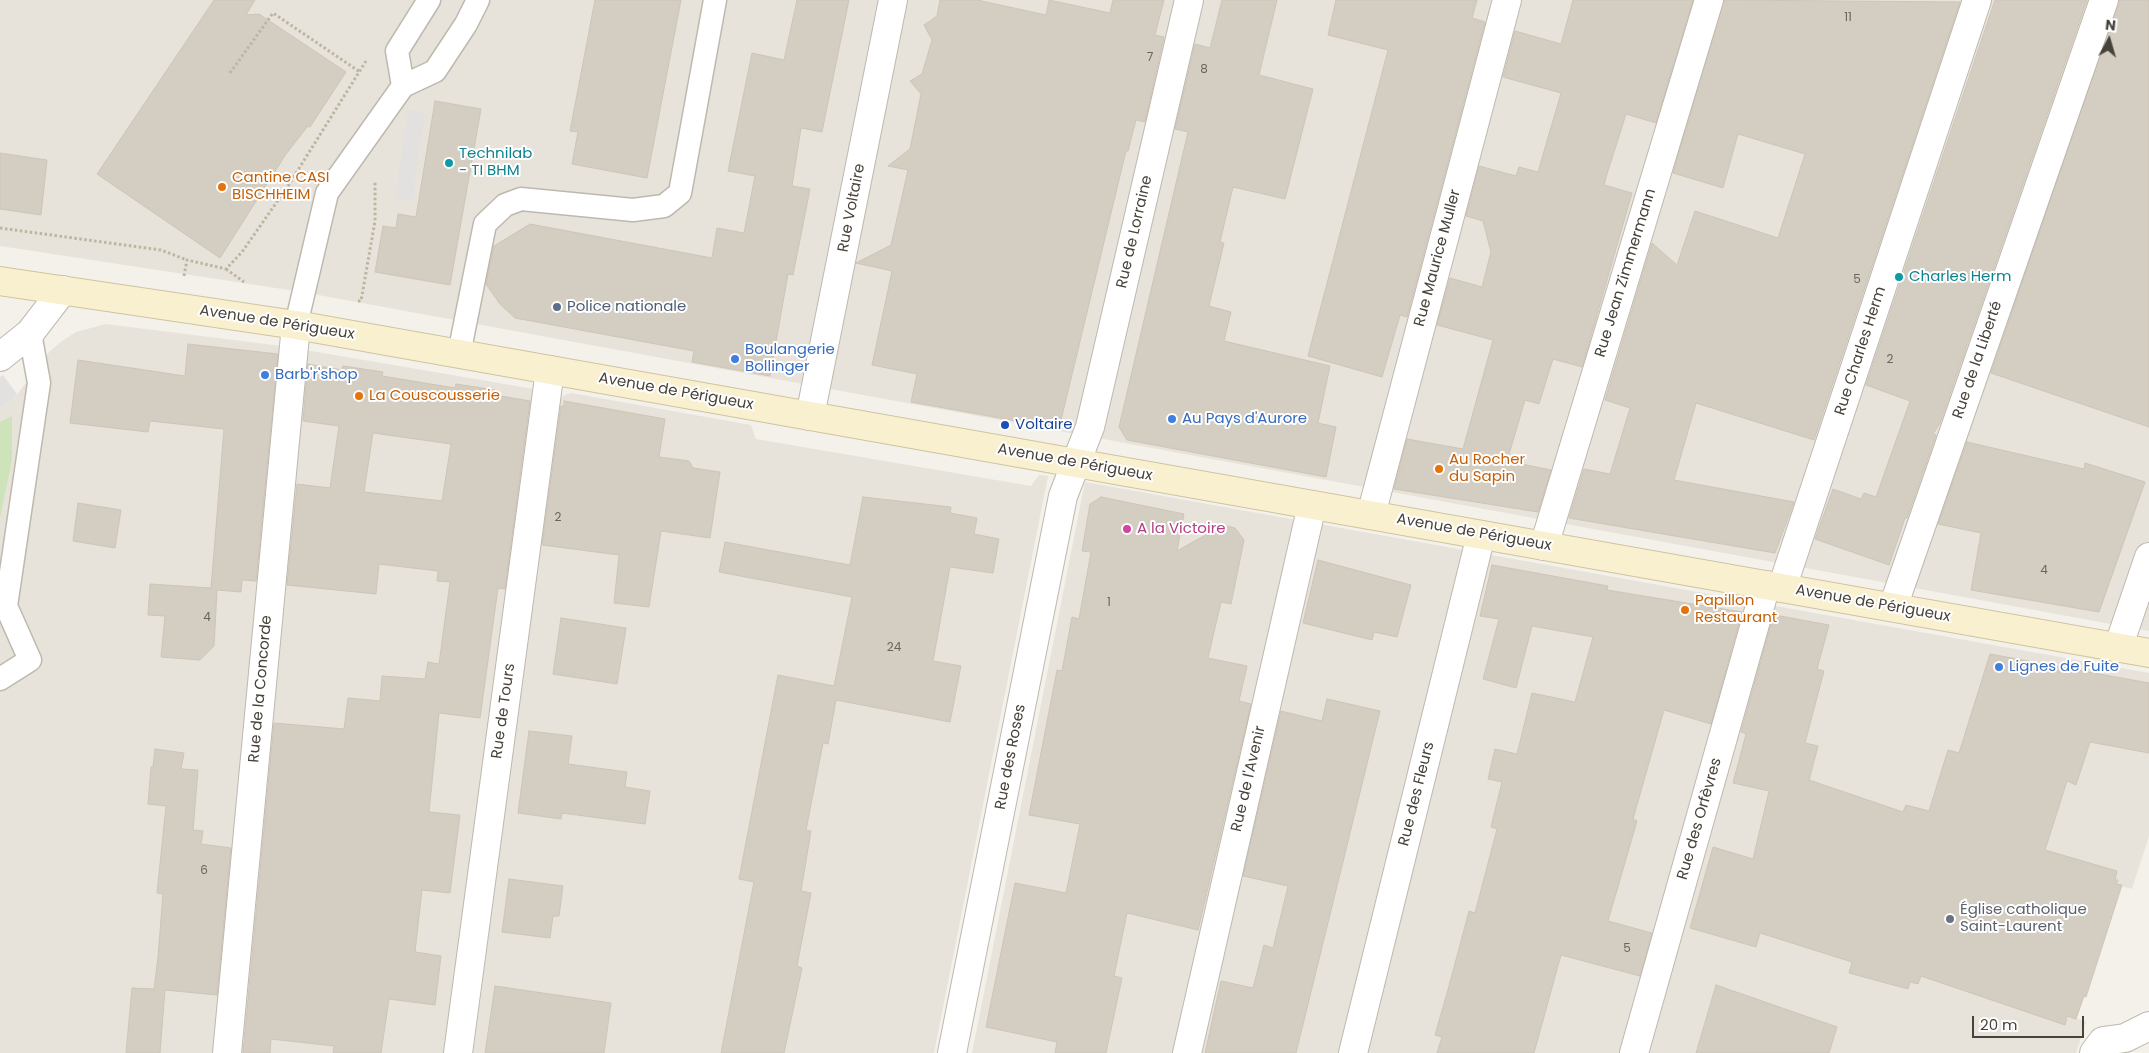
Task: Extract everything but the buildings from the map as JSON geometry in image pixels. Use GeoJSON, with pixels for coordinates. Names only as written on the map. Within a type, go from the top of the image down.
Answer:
{"type":"FeatureCollection","features":[{"type":"Feature","properties":{"kind":"street","name":"Rue Voltaire"},"geometry":{"type":"LineString","coordinates":[[810,416],[893,0]]}},
{"type":"Feature","properties":{"kind":"street","name":"Rue de Lorraine"},"geometry":{"type":"LineString","coordinates":[[1076,463],[1090,427],[1189,0]]}},
{"type":"Feature","properties":{"kind":"street","name":"Rue Maurice Muller"},"geometry":{"type":"LineString","coordinates":[[1371,515],[1506,0]]}},
{"type":"Feature","properties":{"kind":"street","name":"Rue Jean Zimmermann"},"geometry":{"type":"LineString","coordinates":[[1544,546],[1709,0]]}},
{"type":"Feature","properties":{"kind":"street","name":"Rue Charles Herm"},"geometry":{"type":"LineString","coordinates":[[1774,587],[1977,0]]}},
{"type":"Feature","properties":{"kind":"street","name":"Rue de la Liberté"},"geometry":{"type":"LineString","coordinates":[[1893,607],[2104,0]]}},
{"type":"Feature","properties":{"kind":"street","name":"Avenue de Périgueux"},"geometry":{"type":"LineString","coordinates":[[0,281],[296,325],[2149,653]]}},
{"type":"Feature","properties":{"kind":"street"},"geometry":{"type":"LineString","coordinates":[[0,357],[30,333],[63,290]]}},
{"type":"Feature","properties":{"kind":"street","name":"Rue de la Concorde"},"geometry":{"type":"LineString","coordinates":[[227,1053],[296,325]]}},
{"type":"Feature","properties":{"kind":"street","name":"Rue de Tours"},"geometry":{"type":"LineString","coordinates":[[458,1053],[550,370]]}},
{"type":"Feature","properties":{"kind":"street","name":"Rue des Roses"},"geometry":{"type":"LineString","coordinates":[[952,1053],[1064,496],[1076,463]]}},
{"type":"Feature","properties":{"kind":"street","name":"Rue de l'Avenir"},"geometry":{"type":"LineString","coordinates":[[1186,1053],[1312,505]]}},
{"type":"Feature","properties":{"kind":"street","name":"Rue des Fleurs"},"geometry":{"type":"LineString","coordinates":[[1353,1053],[1482,534]]}},
{"type":"Feature","properties":{"kind":"street"},"geometry":{"type":"LineString","coordinates":[[2118,648],[2149,557]]}},
{"type":"Feature","properties":{"kind":"street","name":"Rue des Orfèvres"},"geometry":{"type":"LineString","coordinates":[[1634,1053],[1774,587]]}},
{"type":"Feature","properties":{"kind":"street"},"geometry":{"type":"LineString","coordinates":[[2094,1053],[2103,1041],[2125,1038],[2149,1026]]}},
{"type":"Feature","properties":{"kind":"lane"},"geometry":{"type":"LineString","coordinates":[[403,86],[397,51],[429,0]]}},
{"type":"Feature","properties":{"kind":"lane"},"geometry":{"type":"LineString","coordinates":[[296,325],[327,193],[403,86],[435,71],[466,24],[478,0]]}},
{"type":"Feature","properties":{"kind":"lane"},"geometry":{"type":"LineString","coordinates":[[459,354],[485,224],[505,205],[521,199],[633,210],[664,206],[680,193],[715,0]]}},
{"type":"Feature","properties":{"kind":"lane"},"geometry":{"type":"LineString","coordinates":[[0,679],[30,660],[6,606],[39,384],[30,333]]}},
{"type":"Feature","properties":{"kind":"path"},"geometry":{"type":"LineString","coordinates":[[230,73],[273,14],[360,72]]}},
{"type":"Feature","properties":{"kind":"path"},"geometry":{"type":"LineString","coordinates":[[0,228],[161,250],[187,260],[226,269],[288,186],[368,57]]}},
{"type":"Feature","properties":{"kind":"path"},"geometry":{"type":"LineString","coordinates":[[361,301],[375,221],[375,151],[362,142]]}},
{"type":"Feature","properties":{"kind":"path"},"geometry":{"type":"LineString","coordinates":[[183,281],[187,260]]}},
{"type":"Feature","properties":{"kind":"shaded area"},"geometry":{"type":"Polygon","coordinates":[[[0,0],[2149,0],[2149,631],[302,292],[0,246],[0,0]]]}},
{"type":"Feature","properties":{"kind":"shaded area"},"geometry":{"type":"Polygon","coordinates":[[[408,110],[425,112],[412,201],[395,199],[408,110]]]}},
{"type":"Feature","properties":{"kind":"shaded area"},"geometry":{"type":"Polygon","coordinates":[[[106,324],[282,346],[534,389],[447,1053],[0,1053],[0,408],[12,401],[50,351],[62,341],[76,332],[106,324]]]}},
{"type":"Feature","properties":{"kind":"shaded area"},"geometry":{"type":"Polygon","coordinates":[[[3,375],[17,394],[12,401],[0,408],[0,377],[3,375]]]}},
{"type":"Feature","properties":{"kind":"shaded area"},"geometry":{"type":"Polygon","coordinates":[[[571,393],[751,425],[756,439],[1031,486],[1039,475],[1048,476],[934,1053],[473,1053],[559,401],[564,395],[571,393]]]}},
{"type":"Feature","properties":{"kind":"shaded area"},"geometry":{"type":"Polygon","coordinates":[[[1085,482],[2149,673],[2149,836],[2132,889],[2121,886],[2076,1018],[2086,1022],[2076,1053],[972,1053],[1085,482]]]}},
{"type":"Feature","properties":{"kind":"green space"},"geometry":{"type":"Polygon","coordinates":[[[12,416],[12,460],[0,518],[0,422],[12,416]]]}},
{"type":"Feature","properties":{"kind":"place","name":"Technilab - TI BHM"},"geometry":{"type":"Point","coordinates":[449,163]}},
{"type":"Feature","properties":{"kind":"place","name":"Cantine CASI BISCHHEIM"},"geometry":{"type":"Point","coordinates":[222,187]}},
{"type":"Feature","properties":{"kind":"place","name":"Charles Herm"},"geometry":{"type":"Point","coordinates":[1899,277]}},
{"type":"Feature","properties":{"kind":"place","name":"Police nationale"},"geometry":{"type":"Point","coordinates":[557,307]}},
{"type":"Feature","properties":{"kind":"place","name":"Boulangerie Bollinger"},"geometry":{"type":"Point","coordinates":[735,359]}},
{"type":"Feature","properties":{"kind":"place","name":"Barb'r'shop"},"geometry":{"type":"Point","coordinates":[265,375]}},
{"type":"Feature","properties":{"kind":"place","name":"La Couscousserie"},"geometry":{"type":"Point","coordinates":[359,396]}},
{"type":"Feature","properties":{"kind":"place","name":"Au Pays d'Aurore"},"geometry":{"type":"Point","coordinates":[1172,419]}},
{"type":"Feature","properties":{"kind":"place","name":"Voltaire"},"geometry":{"type":"Point","coordinates":[1005,425]}},
{"type":"Feature","properties":{"kind":"place","name":"Au Rocher du Sapin"},"geometry":{"type":"Point","coordinates":[1439,469]}},
{"type":"Feature","properties":{"kind":"place","name":"A la Victoire"},"geometry":{"type":"Point","coordinates":[1127,529]}},
{"type":"Feature","properties":{"kind":"place","name":"Papillon Restaurant"},"geometry":{"type":"Point","coordinates":[1685,610]}},
{"type":"Feature","properties":{"kind":"place","name":"Lignes de Fuite"},"geometry":{"type":"Point","coordinates":[1999,667]}},
{"type":"Feature","properties":{"kind":"place","name":"Église catholique Saint-Laurent"},"geometry":{"type":"Point","coordinates":[1950,919]}}]}
